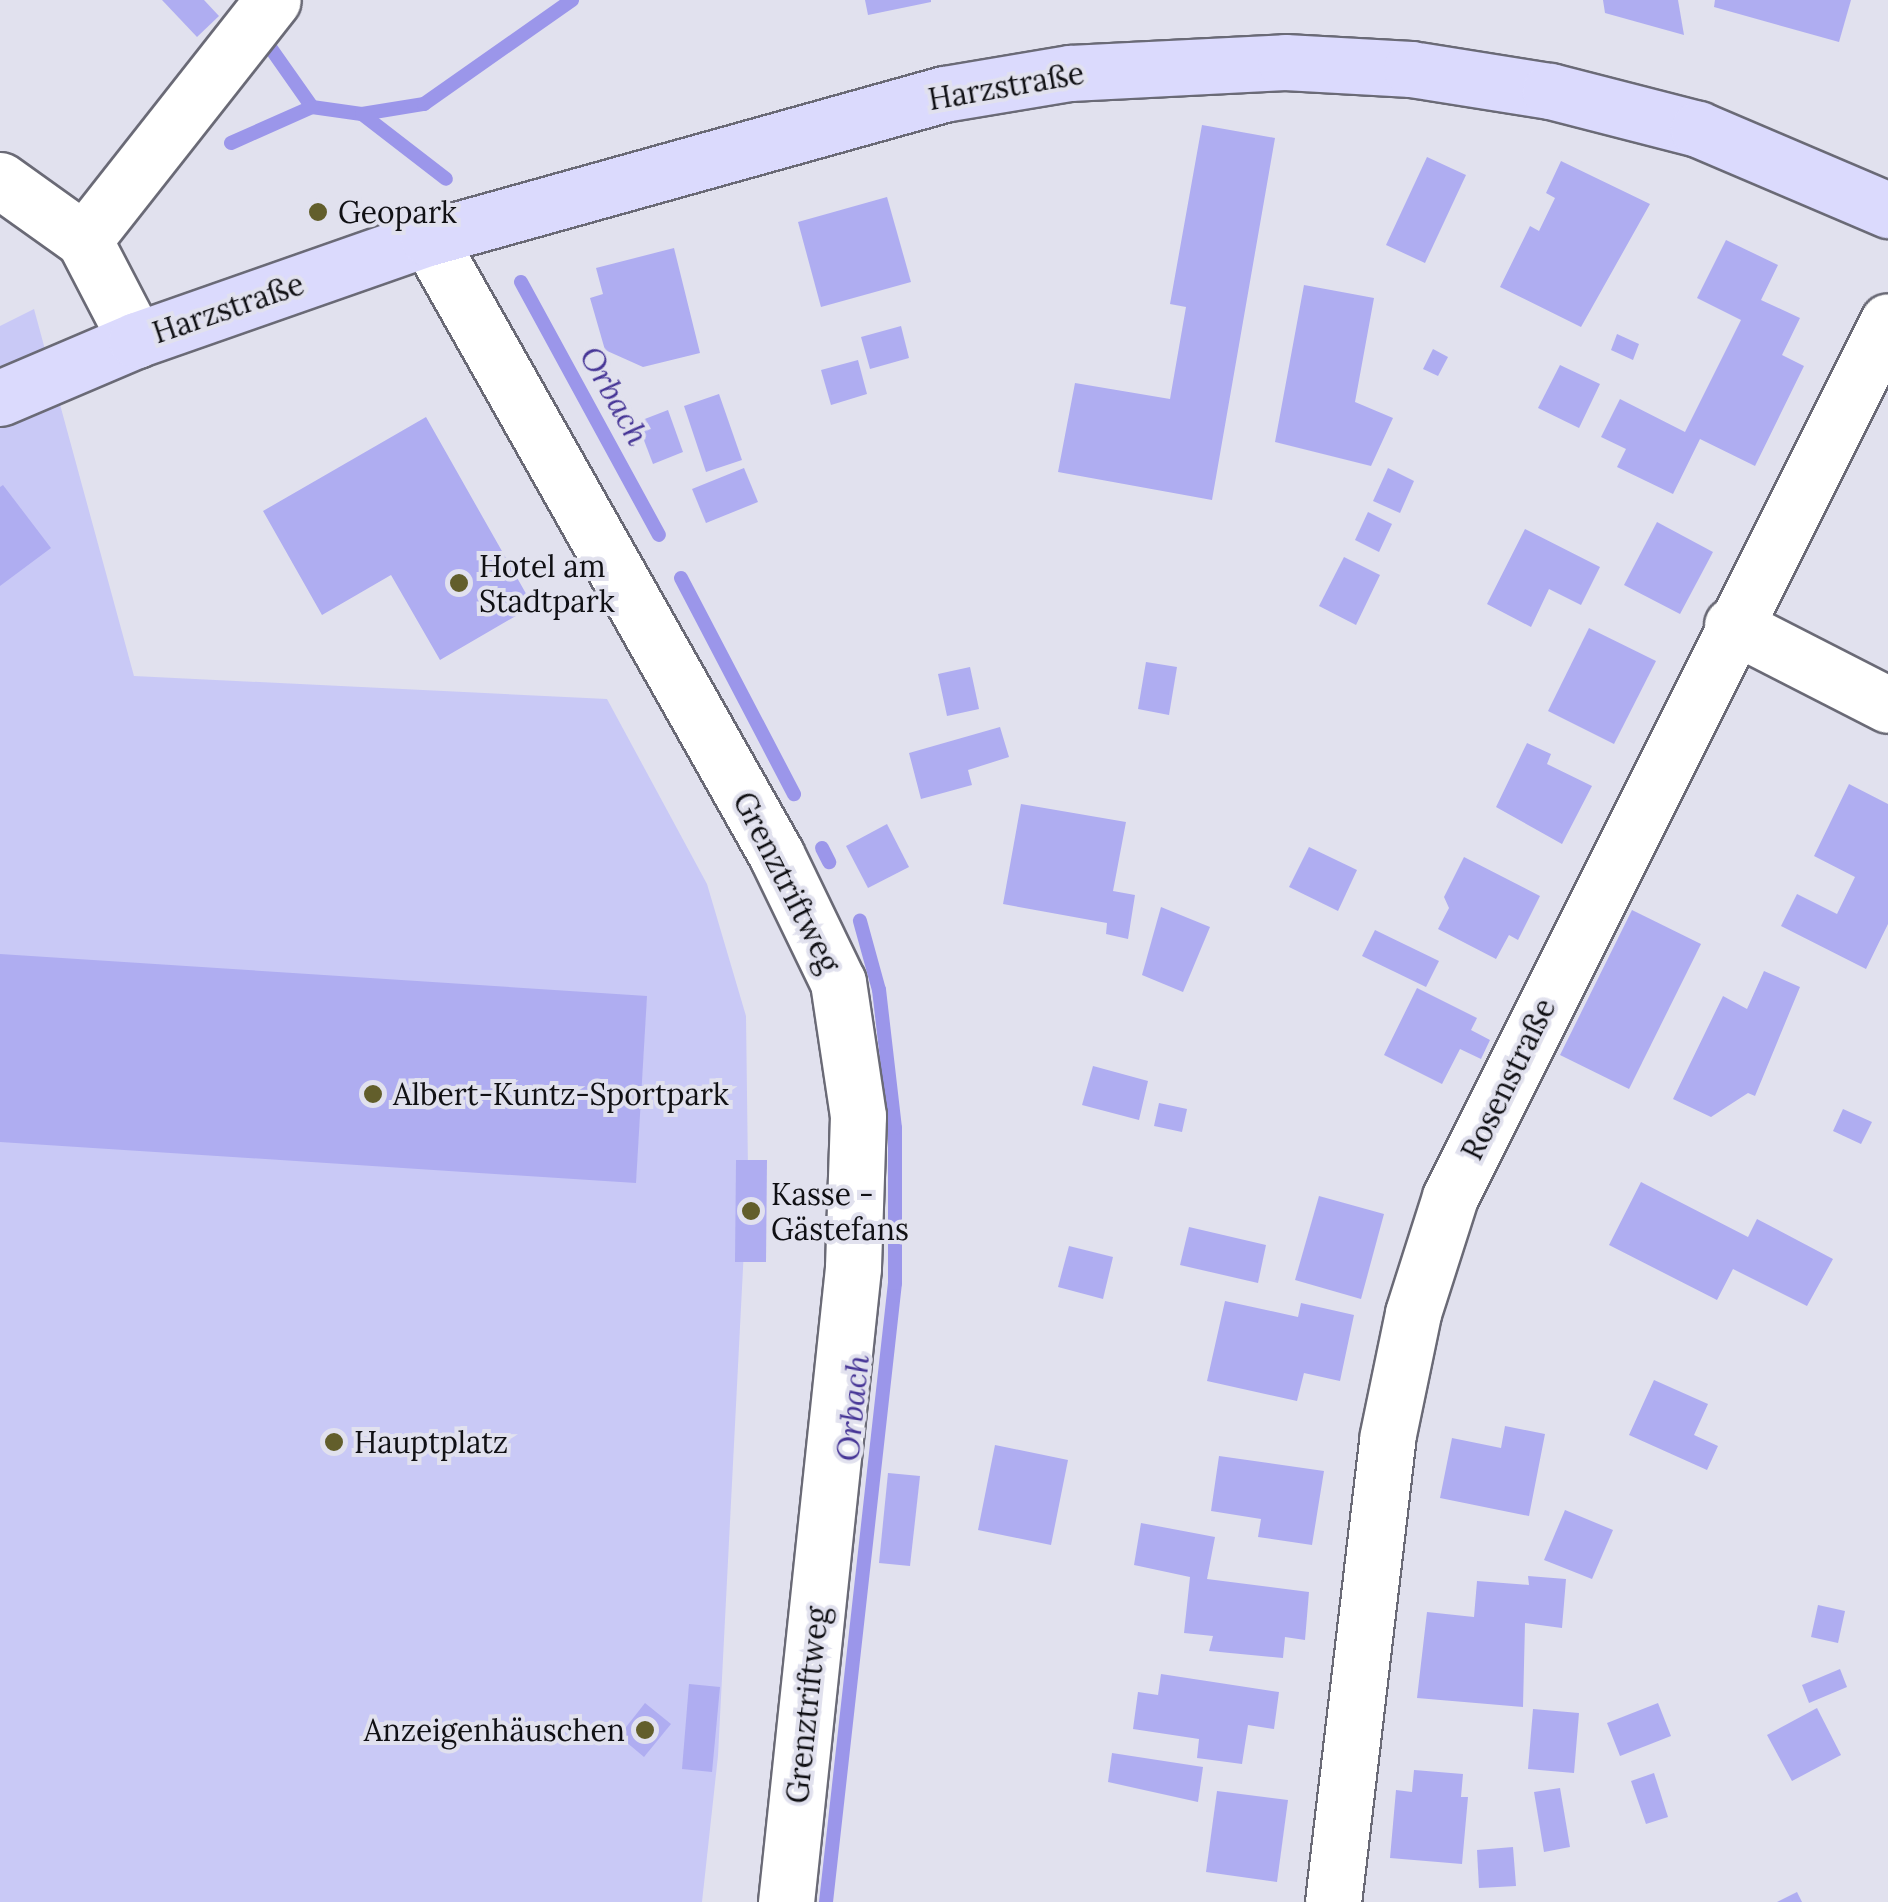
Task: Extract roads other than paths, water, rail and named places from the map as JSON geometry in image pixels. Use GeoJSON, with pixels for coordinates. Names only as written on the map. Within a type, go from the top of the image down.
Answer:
{"type":"FeatureCollection","features":[{"type":"Feature","properties":{"kind":"main road","name":"Harzstraße"},"geometry":{"type":"LineString","coordinates":[[0,398],[136,340],[428,238],[944,94],[1178,63],[1412,69],[1550,90],[1698,129],[1888,210]]}},
{"type":"Feature","properties":{"kind":"street"},"geometry":{"type":"LineString","coordinates":[[84,240],[262,17]]}},
{"type":"Feature","properties":{"kind":"street"},"geometry":{"type":"LineString","coordinates":[[0,180],[84,240],[136,340]]}},
{"type":"Feature","properties":{"kind":"street","name":"Grenztriftweg"},"geometry":{"type":"LineString","coordinates":[[428,238],[776,854],[838,982],[858,1116],[853,1268],[786,1902]]}},
{"type":"Feature","properties":{"kind":"street","name":"Rosenstraße"},"geometry":{"type":"LineString","coordinates":[[1333,1902],[1387,1439],[1413,1312],[1450,1197],[1732,625],[1888,321]]}},
{"type":"Feature","properties":{"kind":"street"},"geometry":{"type":"LineString","coordinates":[[1732,625],[1888,704]]}},
{"type":"Feature","properties":{"kind":"waterway"},"geometry":{"type":"LineString","coordinates":[[260,33],[312,107],[362,114],[424,104],[572,0]]}},
{"type":"Feature","properties":{"kind":"waterway"},"geometry":{"type":"LineString","coordinates":[[231,143],[312,107]]}},
{"type":"Feature","properties":{"kind":"waterway","name":"Orbach"},"geometry":{"type":"LineString","coordinates":[[362,114],[446,179]]}},
{"type":"Feature","properties":{"kind":"waterway","name":"Orbach"},"geometry":{"type":"LineString","coordinates":[[521,282],[659,535]]}},
{"type":"Feature","properties":{"kind":"waterway","name":"Orbach"},"geometry":{"type":"LineString","coordinates":[[681,578],[794,794]]}},
{"type":"Feature","properties":{"kind":"waterway","name":"Orbach"},"geometry":{"type":"LineString","coordinates":[[822,848],[829,862]]}},
{"type":"Feature","properties":{"kind":"waterway","name":"Orbach"},"geometry":{"type":"LineString","coordinates":[[826,1902],[895,1283],[895,1128],[879,990],[860,921]]}},
{"type":"Feature","properties":{"kind":"place","name":"Geopark"},"geometry":{"type":"Point","coordinates":[318,212]}},
{"type":"Feature","properties":{"kind":"place","name":"Hotel am Stadtpark"},"geometry":{"type":"Point","coordinates":[459,583]}},
{"type":"Feature","properties":{"kind":"place","name":"Albert-Kuntz-Sportpark"},"geometry":{"type":"Point","coordinates":[373,1094]}},
{"type":"Feature","properties":{"kind":"place","name":"Kasse - Gästefans"},"geometry":{"type":"Point","coordinates":[751,1211]}},
{"type":"Feature","properties":{"kind":"place","name":"Hauptplatz"},"geometry":{"type":"Point","coordinates":[334,1442]}},
{"type":"Feature","properties":{"kind":"place","name":"Anzeigenhäuschen"},"geometry":{"type":"Point","coordinates":[645,1730]}}]}
